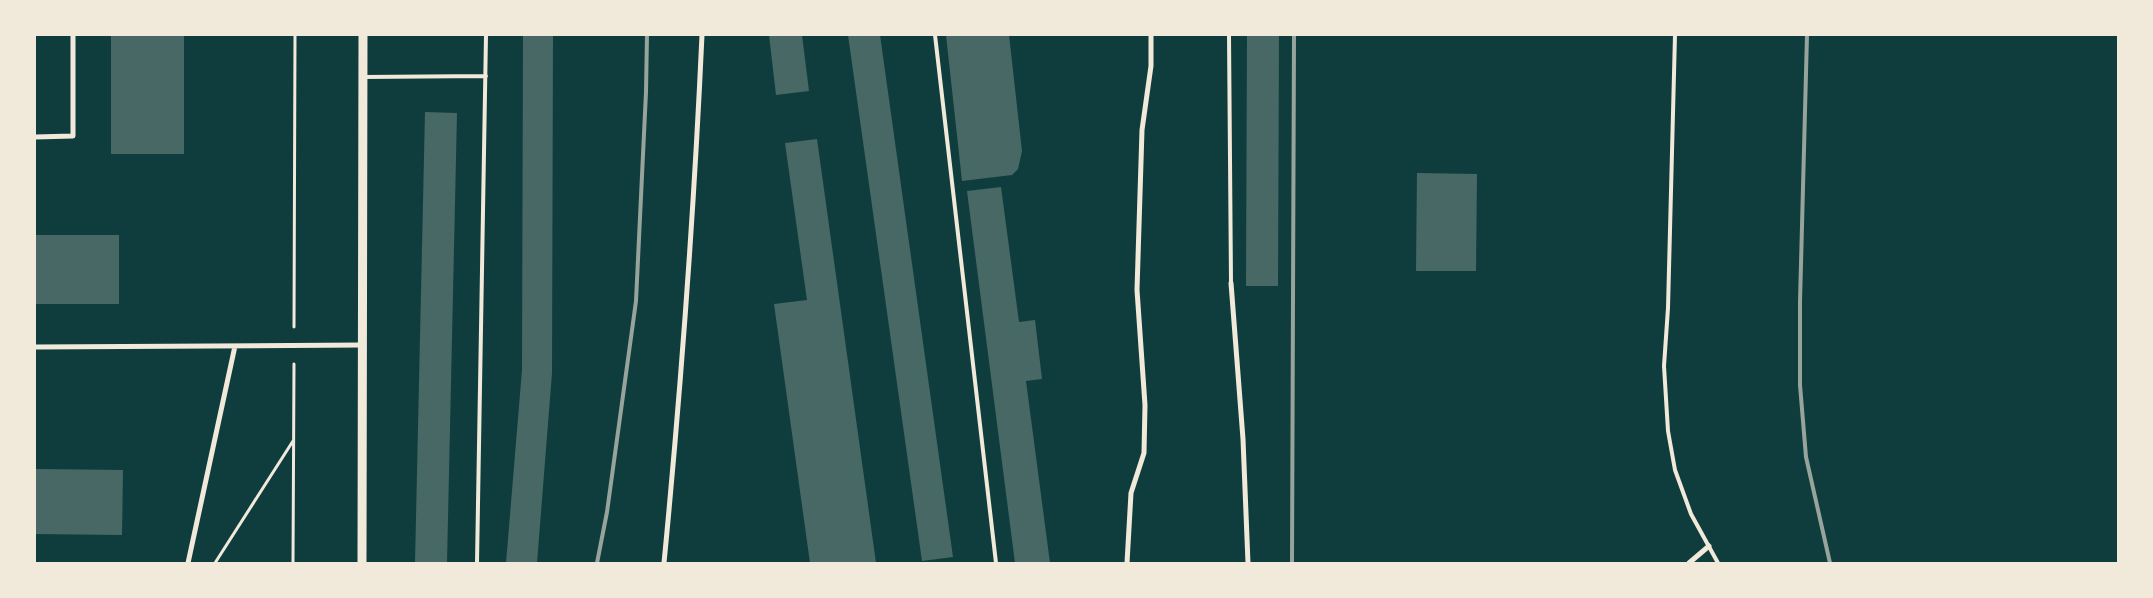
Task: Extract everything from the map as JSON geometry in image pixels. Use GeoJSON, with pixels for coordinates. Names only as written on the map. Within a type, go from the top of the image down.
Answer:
{"type":"FeatureCollection","features":[{"type":"Feature","properties":{"kind":"street"},"geometry":{"type":"LineString","coordinates":[[35,136],[73,136],[73,35]]}},
{"type":"Feature","properties":{"kind":"street"},"geometry":{"type":"LineString","coordinates":[[362,563],[363,35]]}},
{"type":"Feature","properties":{"kind":"street"},"geometry":{"type":"LineString","coordinates":[[664,563],[680,401],[702,35]]}},
{"type":"Feature","properties":{"kind":"street"},"geometry":{"type":"LineString","coordinates":[[1127,563],[1131,493],[1144,453],[1146,405],[1137,290],[1142,130],[1150,66],[1151,35]]}},
{"type":"Feature","properties":{"kind":"street"},"geometry":{"type":"LineString","coordinates":[[1231,283],[1243,439],[1248,563]]}},
{"type":"Feature","properties":{"kind":"street"},"geometry":{"type":"LineString","coordinates":[[35,347],[362,345]]}},
{"type":"Feature","properties":{"kind":"street"},"geometry":{"type":"LineString","coordinates":[[188,563],[235,346]]}},
{"type":"Feature","properties":{"kind":"street"},"geometry":{"type":"LineString","coordinates":[[1689,563],[1709,546]]}},
{"type":"Feature","properties":{"kind":"lane"},"geometry":{"type":"LineString","coordinates":[[477,563],[486,35]]}},
{"type":"Feature","properties":{"kind":"lane"},"geometry":{"type":"LineString","coordinates":[[935,35],[996,563]]}},
{"type":"Feature","properties":{"kind":"lane"},"geometry":{"type":"LineString","coordinates":[[1230,35],[1231,283]]}},
{"type":"Feature","properties":{"kind":"lane"},"geometry":{"type":"LineString","coordinates":[[1676,35],[1668,308],[1664,366],[1668,431],[1675,470],[1691,514],[1718,563]]}},
{"type":"Feature","properties":{"kind":"lane"},"geometry":{"type":"LineString","coordinates":[[363,77],[486,76]]}},
{"type":"Feature","properties":{"kind":"path"},"geometry":{"type":"LineString","coordinates":[[293,563],[295,35]]}},
{"type":"Feature","properties":{"kind":"path"},"geometry":{"type":"LineString","coordinates":[[216,563],[294,441]]}},
{"type":"Feature","properties":{"kind":"building"},"geometry":{"type":"Polygon","coordinates":[[[111,35],[184,35],[184,154],[111,154],[111,35]]]}},
{"type":"Feature","properties":{"kind":"building"},"geometry":{"type":"Polygon","coordinates":[[[523,35],[553,35],[552,373],[537,563],[506,563],[522,370],[523,35]]]}},
{"type":"Feature","properties":{"kind":"building"},"geometry":{"type":"Polygon","coordinates":[[[769,35],[802,35],[809,91],[776,95],[769,35]]]}},
{"type":"Feature","properties":{"kind":"building"},"geometry":{"type":"Polygon","coordinates":[[[848,35],[880,35],[953,557],[922,561],[848,35]]]}},
{"type":"Feature","properties":{"kind":"building"},"geometry":{"type":"Polygon","coordinates":[[[946,35],[1009,35],[1022,151],[1018,169],[1012,175],[962,181],[946,35]]]}},
{"type":"Feature","properties":{"kind":"building"},"geometry":{"type":"Polygon","coordinates":[[[1247,35],[1279,35],[1278,286],[1246,286],[1247,35]]]}},
{"type":"Feature","properties":{"kind":"building"},"geometry":{"type":"Polygon","coordinates":[[[425,112],[457,113],[447,563],[415,563],[425,112]]]}},
{"type":"Feature","properties":{"kind":"building"},"geometry":{"type":"Polygon","coordinates":[[[817,139],[876,563],[810,563],[774,304],[807,300],[785,143],[817,139]]]}},
{"type":"Feature","properties":{"kind":"building"},"geometry":{"type":"Polygon","coordinates":[[[1417,173],[1477,174],[1476,271],[1416,271],[1417,173]]]}},
{"type":"Feature","properties":{"kind":"building"},"geometry":{"type":"Polygon","coordinates":[[[1001,187],[1019,322],[1035,320],[1042,379],[1026,381],[1050,563],[1015,563],[967,191],[1001,187]]]}},
{"type":"Feature","properties":{"kind":"building"},"geometry":{"type":"Polygon","coordinates":[[[35,235],[119,235],[119,304],[35,304],[35,235]]]}},
{"type":"Feature","properties":{"kind":"building"},"geometry":{"type":"Polygon","coordinates":[[[35,469],[123,470],[122,535],[35,534],[35,469]]]}},
{"type":"Feature","properties":{"kind":"railway"},"geometry":{"type":"LineString","coordinates":[[597,563],[607,512],[636,301],[647,35]]}},
{"type":"Feature","properties":{"kind":"railway"},"geometry":{"type":"LineString","coordinates":[[1292,563],[1294,35]]}},
{"type":"Feature","properties":{"kind":"railway"},"geometry":{"type":"LineString","coordinates":[[1807,35],[1800,302],[1800,385],[1806,457],[1830,563]]}}]}
